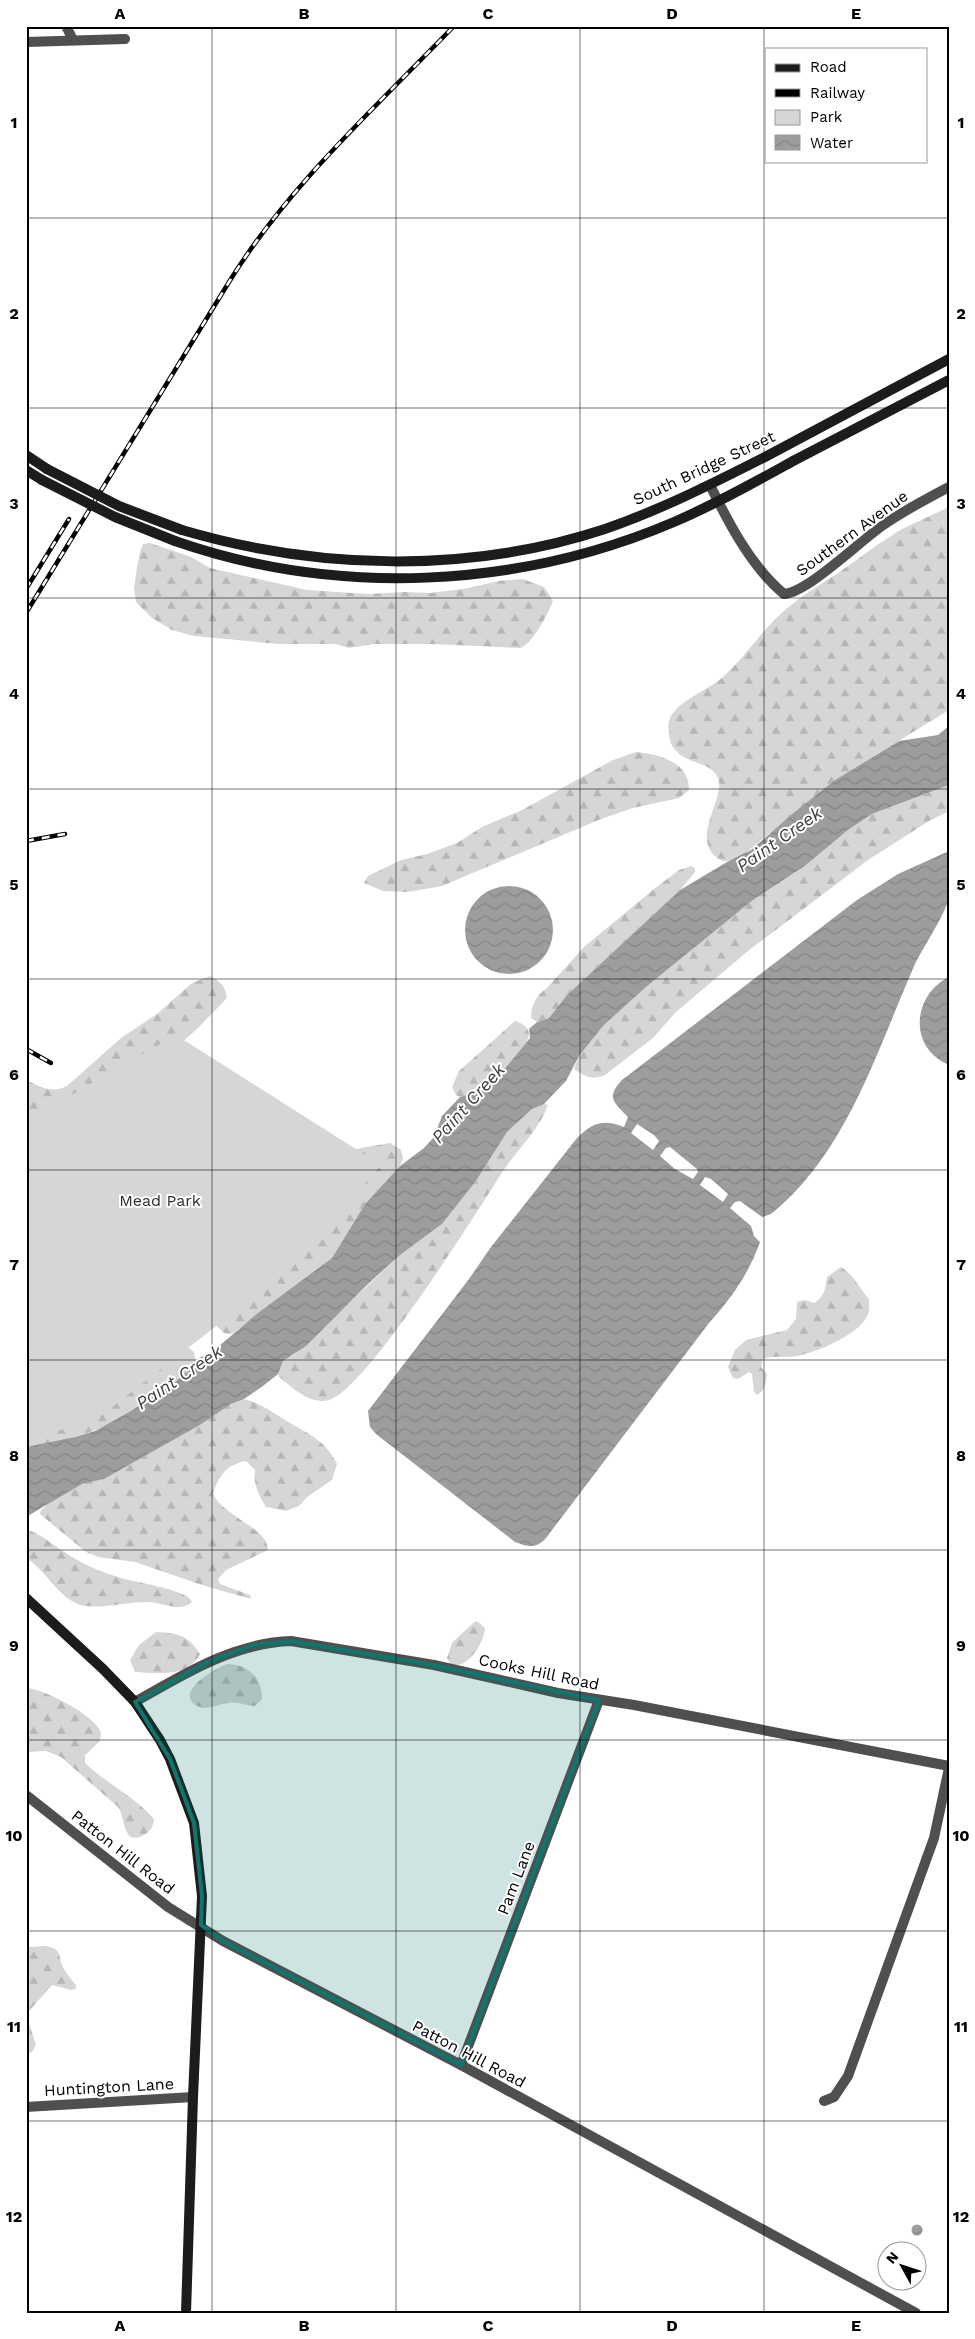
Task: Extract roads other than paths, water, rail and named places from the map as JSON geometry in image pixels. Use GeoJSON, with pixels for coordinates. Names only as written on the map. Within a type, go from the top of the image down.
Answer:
{"type":"FeatureCollection","features":[{"type":"Feature","properties":{"kind":"main road","name":"South Bridge Street"},"geometry":{"type":"LineString","coordinates":[[26,454],[48,469],[119,506],[182,530],[247,546],[294,554],[372,561],[457,558],[529,548],[603,529],[641,516],[710,485],[949,359]]}},
{"type":"Feature","properties":{"kind":"main road","name":"South Bridge Street"},"geometry":{"type":"LineString","coordinates":[[26,470],[115,517],[175,541],[234,558],[306,572],[374,579],[447,576],[526,567],[627,540],[718,502],[949,380]]}},
{"type":"Feature","properties":{"kind":"main road"},"geometry":{"type":"LineString","coordinates":[[26,1598],[73,1640],[135,1702],[170,1759],[194,1823],[202,1896],[186,2313]]}},
{"type":"Feature","properties":{"kind":"street"},"geometry":{"type":"LineString","coordinates":[[66,26],[73,40]]}},
{"type":"Feature","properties":{"kind":"street"},"geometry":{"type":"LineString","coordinates":[[26,42],[126,39]]}},
{"type":"Feature","properties":{"kind":"street","name":"Southern Avenue"},"geometry":{"type":"LineString","coordinates":[[710,485],[740,540],[774,586],[784,594],[793,593],[811,582],[883,526],[949,487]]}},
{"type":"Feature","properties":{"kind":"street","name":"Cooks Hill Road"},"geometry":{"type":"LineString","coordinates":[[135,1702],[229,1652],[272,1641],[291,1641],[434,1665],[599,1700],[634,1705],[949,1767]]}},
{"type":"Feature","properties":{"kind":"street","name":"Pam Lane"},"geometry":{"type":"LineString","coordinates":[[461,2065],[599,1700]]}},
{"type":"Feature","properties":{"kind":"street"},"geometry":{"type":"LineString","coordinates":[[824,2101],[834,2097],[848,2076],[934,1838],[949,1767]]}},
{"type":"Feature","properties":{"kind":"street","name":"Patton Hill Road"},"geometry":{"type":"LineString","coordinates":[[26,1794],[168,1907],[201,1925],[223,1941],[461,2065],[916,2313]]}},
{"type":"Feature","properties":{"kind":"street","name":"Huntington Lane"},"geometry":{"type":"LineString","coordinates":[[26,2107],[193,2097]]}},
{"type":"Feature","properties":{"kind":"water","name":"Paint Creek"},"geometry":{"type":"Polygon","coordinates":[[[949,726],[949,785],[872,814],[848,830],[806,865],[753,900],[646,987],[603,1026],[579,1056],[566,1081],[544,1104],[532,1109],[507,1132],[476,1181],[442,1224],[400,1255],[306,1346],[283,1361],[278,1374],[244,1399],[231,1404],[200,1425],[104,1479],[82,1484],[26,1517],[26,1447],[95,1431],[131,1411],[174,1383],[191,1368],[195,1360],[212,1352],[258,1313],[332,1258],[365,1204],[400,1166],[424,1148],[434,1137],[442,1116],[460,1097],[477,1092],[493,1083],[530,1038],[529,1029],[537,1022],[549,1018],[567,995],[680,890],[751,850],[835,780],[899,741],[938,735],[949,726]]]}},
{"type":"Feature","properties":{"kind":"water"},"geometry":{"type":"Polygon","coordinates":[[[949,851],[950,886],[947,903],[915,964],[873,1065],[840,1131],[820,1161],[797,1189],[771,1214],[762,1217],[740,1201],[735,1202],[730,1208],[751,1226],[754,1236],[760,1242],[739,1285],[546,1538],[539,1544],[532,1546],[515,1542],[376,1434],[370,1427],[368,1411],[469,1279],[491,1247],[577,1138],[594,1125],[610,1123],[624,1127],[628,1117],[613,1099],[614,1091],[622,1080],[857,900],[898,874],[949,851]],[[637,1124],[631,1133],[653,1150],[659,1141],[654,1135],[637,1124]],[[670,1147],[666,1148],[660,1156],[675,1169],[693,1179],[698,1172],[697,1169],[670,1147]],[[705,1177],[700,1185],[723,1202],[728,1194],[711,1179],[705,1177]]]}},
{"type":"Feature","properties":{"kind":"water"},"geometry":{"type":"Polygon","coordinates":[[[500,886],[518,886],[534,893],[546,905],[553,921],[553,939],[546,955],[534,967],[518,974],[500,974],[484,967],[472,955],[465,939],[465,921],[472,905],[484,893],[500,886]]]}},
{"type":"Feature","properties":{"kind":"water"},"geometry":{"type":"Polygon","coordinates":[[[949,977],[949,1065],[936,1057],[926,1047],[921,1034],[920,1021],[922,1008],[928,996],[937,985],[949,977]]]}},
{"type":"Feature","properties":{"kind":"water"},"geometry":{"type":"Polygon","coordinates":[[[917,2224],[923,2230],[917,2236],[911,2230],[917,2224]]]}},
{"type":"Feature","properties":{"kind":"railway"},"geometry":{"type":"LineString","coordinates":[[26,613],[229,282],[253,247],[278,213],[334,148],[454,26]]}},
{"type":"Feature","properties":{"kind":"railway"},"geometry":{"type":"LineString","coordinates":[[26,589],[69,519]]}},
{"type":"Feature","properties":{"kind":"railway"},"geometry":{"type":"LineString","coordinates":[[26,841],[65,834]]}},
{"type":"Feature","properties":{"kind":"railway"},"geometry":{"type":"LineString","coordinates":[[26,1049],[51,1063]]}},
{"type":"Feature","properties":{"kind":"park label","name":"Mead Park"},"geometry":{"type":"Point","coordinates":[160,1200]}}]}
